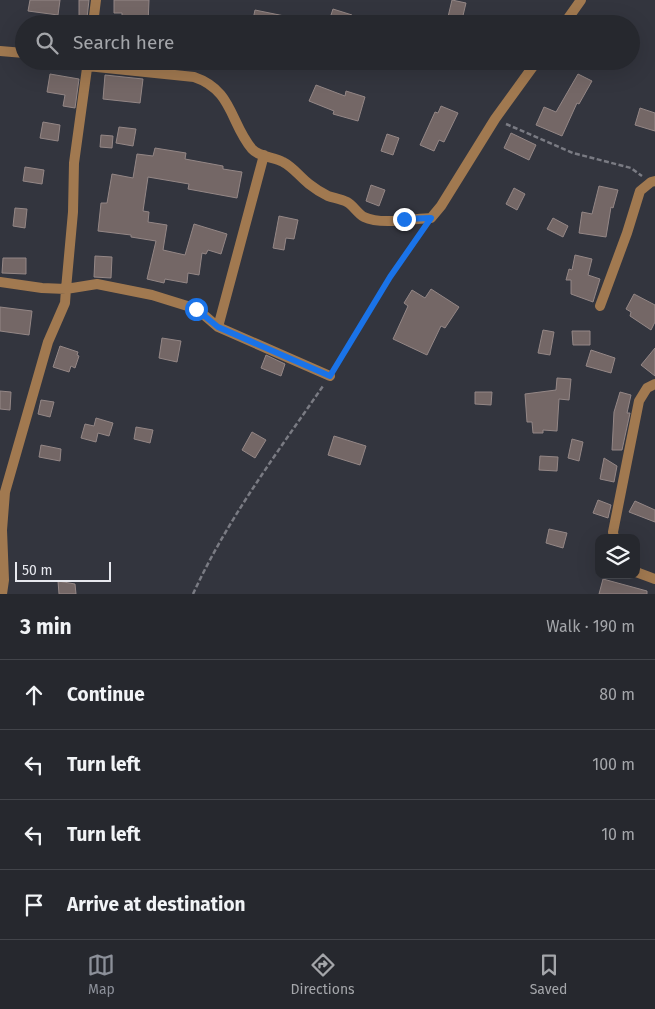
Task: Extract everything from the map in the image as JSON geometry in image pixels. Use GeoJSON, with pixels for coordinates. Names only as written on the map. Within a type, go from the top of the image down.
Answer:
{"type":"FeatureCollection","features":[{"type":"Feature","properties":{"kind":"street"},"geometry":{"type":"LineString","coordinates":[[94,15],[96,0]]}},
{"type":"Feature","properties":{"kind":"street"},"geometry":{"type":"LineString","coordinates":[[570,15],[580,0]]}},
{"type":"Feature","properties":{"kind":"street"},"geometry":{"type":"LineString","coordinates":[[0,51],[15,52]]}},
{"type":"Feature","properties":{"kind":"street"},"geometry":{"type":"LineString","coordinates":[[2,594],[4,580],[2,530],[5,492],[48,342],[64,303],[73,212],[74,163],[86,70]]}},
{"type":"Feature","properties":{"kind":"street"},"geometry":{"type":"LineString","coordinates":[[140,70],[194,77],[202,80],[220,94],[232,110],[251,148],[256,152],[283,162],[309,184],[328,196],[347,202],[361,216],[375,221],[431,218],[441,206],[495,119],[530,70]]}},
{"type":"Feature","properties":{"kind":"street"},"geometry":{"type":"LineString","coordinates":[[218,327],[264,155]]}},
{"type":"Feature","properties":{"kind":"street"},"geometry":{"type":"LineString","coordinates":[[600,306],[640,191],[653,182]]}},
{"type":"Feature","properties":{"kind":"street"},"geometry":{"type":"LineString","coordinates":[[0,282],[42,288],[66,288],[97,284],[152,295],[196,309],[218,327],[330,376]]}},
{"type":"Feature","properties":{"kind":"street"},"geometry":{"type":"LineString","coordinates":[[613,534],[639,401],[647,388],[655,384]]}},
{"type":"Feature","properties":{"kind":"street"},"geometry":{"type":"LineString","coordinates":[[640,574],[655,580]]}},
{"type":"Feature","properties":{"kind":"path"},"geometry":{"type":"LineString","coordinates":[[495,119],[573,153],[631,168],[653,182]]}},
{"type":"Feature","properties":{"kind":"path"},"geometry":{"type":"LineString","coordinates":[[193,594],[206,566],[240,509],[330,376],[390,277],[431,218]]}},
{"type":"Feature","properties":{"kind":"building"},"geometry":{"type":"Polygon","coordinates":[[[30,0],[60,0],[58,15],[28,11],[30,0]]]}},
{"type":"Feature","properties":{"kind":"building"},"geometry":{"type":"Polygon","coordinates":[[[79,0],[89,0],[87,15],[79,15],[79,0]]]}},
{"type":"Feature","properties":{"kind":"building"},"geometry":{"type":"Polygon","coordinates":[[[114,0],[149,0],[148,15],[122,15],[122,13],[114,13],[114,0]]]}},
{"type":"Feature","properties":{"kind":"building"},"geometry":{"type":"Polygon","coordinates":[[[452,0],[466,3],[463,15],[448,15],[452,0]]]}},
{"type":"Feature","properties":{"kind":"building"},"geometry":{"type":"Polygon","coordinates":[[[333,9],[352,15],[331,15],[333,9]]]}},
{"type":"Feature","properties":{"kind":"building"},"geometry":{"type":"Polygon","coordinates":[[[255,10],[279,15],[254,15],[255,10]]]}},
{"type":"Feature","properties":{"kind":"building"},"geometry":{"type":"Polygon","coordinates":[[[50,74],[79,79],[75,108],[63,106],[65,95],[47,92],[50,74]]]}},
{"type":"Feature","properties":{"kind":"building"},"geometry":{"type":"Polygon","coordinates":[[[578,74],[592,81],[579,104],[577,103],[562,136],[536,125],[544,107],[556,112],[578,74]]]}},
{"type":"Feature","properties":{"kind":"building"},"geometry":{"type":"Polygon","coordinates":[[[105,75],[143,79],[140,103],[103,99],[105,75]]]}},
{"type":"Feature","properties":{"kind":"building"},"geometry":{"type":"Polygon","coordinates":[[[316,85],[345,96],[346,91],[365,97],[358,121],[333,114],[334,111],[309,101],[316,85]]]}},
{"type":"Feature","properties":{"kind":"building"},"geometry":{"type":"Polygon","coordinates":[[[441,106],[458,113],[444,142],[439,140],[434,151],[420,145],[435,112],[438,113],[441,106]]]}},
{"type":"Feature","properties":{"kind":"building"},"geometry":{"type":"Polygon","coordinates":[[[640,108],[655,113],[655,131],[635,125],[640,108]]]}},
{"type":"Feature","properties":{"kind":"building"},"geometry":{"type":"Polygon","coordinates":[[[43,122],[60,125],[58,141],[40,138],[43,122]]]}},
{"type":"Feature","properties":{"kind":"building"},"geometry":{"type":"Polygon","coordinates":[[[119,127],[136,129],[133,146],[116,143],[119,127]]]}},
{"type":"Feature","properties":{"kind":"building"},"geometry":{"type":"Polygon","coordinates":[[[511,133],[536,145],[529,160],[504,148],[511,133]]]}},
{"type":"Feature","properties":{"kind":"building"},"geometry":{"type":"Polygon","coordinates":[[[387,134],[399,138],[393,155],[381,151],[387,134]]]}},
{"type":"Feature","properties":{"kind":"building"},"geometry":{"type":"Polygon","coordinates":[[[101,135],[113,136],[112,148],[100,147],[101,135]]]}},
{"type":"Feature","properties":{"kind":"building"},"geometry":{"type":"Polygon","coordinates":[[[155,148],[186,153],[185,159],[223,166],[223,169],[242,172],[237,198],[188,189],[189,184],[148,177],[143,211],[149,212],[148,222],[167,225],[163,250],[185,255],[194,224],[227,234],[221,254],[208,250],[206,254],[202,253],[199,275],[188,273],[187,283],[165,279],[164,283],[147,279],[156,241],[131,237],[131,235],[98,231],[101,203],[107,203],[112,174],[133,178],[137,154],[153,156],[155,148]]]}},
{"type":"Feature","properties":{"kind":"building"},"geometry":{"type":"Polygon","coordinates":[[[25,167],[44,170],[42,184],[23,181],[25,167]]]}},
{"type":"Feature","properties":{"kind":"building"},"geometry":{"type":"Polygon","coordinates":[[[371,185],[385,190],[379,206],[366,201],[371,185]]]}},
{"type":"Feature","properties":{"kind":"building"},"geometry":{"type":"Polygon","coordinates":[[[599,186],[618,190],[613,208],[611,207],[606,237],[579,233],[582,212],[592,214],[599,186]]]}},
{"type":"Feature","properties":{"kind":"building"},"geometry":{"type":"Polygon","coordinates":[[[514,188],[525,194],[517,210],[506,204],[514,188]]]}},
{"type":"Feature","properties":{"kind":"building"},"geometry":{"type":"Polygon","coordinates":[[[15,208],[27,209],[25,228],[13,226],[15,208]]]}},
{"type":"Feature","properties":{"kind":"building"},"geometry":{"type":"Polygon","coordinates":[[[279,216],[298,220],[294,239],[286,238],[284,250],[273,248],[279,216]]]}},
{"type":"Feature","properties":{"kind":"building"},"geometry":{"type":"Polygon","coordinates":[[[553,218],[568,226],[563,237],[547,229],[553,218]]]}},
{"type":"Feature","properties":{"kind":"building"},"geometry":{"type":"Polygon","coordinates":[[[575,255],[592,259],[588,275],[600,279],[593,302],[571,294],[571,280],[566,280],[569,269],[572,270],[575,255]]]}},
{"type":"Feature","properties":{"kind":"building"},"geometry":{"type":"Polygon","coordinates":[[[95,256],[112,257],[111,278],[94,277],[95,256]]]}},
{"type":"Feature","properties":{"kind":"building"},"geometry":{"type":"Polygon","coordinates":[[[3,258],[26,258],[26,274],[2,273],[3,258]]]}},
{"type":"Feature","properties":{"kind":"building"},"geometry":{"type":"Polygon","coordinates":[[[431,289],[459,307],[445,328],[441,326],[427,355],[393,339],[408,306],[404,303],[412,290],[425,298],[431,289]]]}},
{"type":"Feature","properties":{"kind":"building"},"geometry":{"type":"Polygon","coordinates":[[[634,294],[655,305],[655,322],[651,330],[630,316],[631,312],[626,309],[634,294]]]}},
{"type":"Feature","properties":{"kind":"building"},"geometry":{"type":"Polygon","coordinates":[[[0,307],[32,311],[29,335],[0,331],[0,307]]]}},
{"type":"Feature","properties":{"kind":"building"},"geometry":{"type":"Polygon","coordinates":[[[543,330],[554,332],[550,355],[538,353],[543,330]]]}},
{"type":"Feature","properties":{"kind":"building"},"geometry":{"type":"Polygon","coordinates":[[[572,331],[590,331],[590,345],[573,345],[572,331]]]}},
{"type":"Feature","properties":{"kind":"building"},"geometry":{"type":"Polygon","coordinates":[[[162,338],[181,341],[177,362],[159,358],[162,338]]]}},
{"type":"Feature","properties":{"kind":"building"},"geometry":{"type":"Polygon","coordinates":[[[60,346],[78,352],[77,355],[79,356],[75,368],[71,366],[69,372],[53,367],[60,346]]]}},
{"type":"Feature","properties":{"kind":"building"},"geometry":{"type":"Polygon","coordinates":[[[655,348],[655,376],[641,365],[655,348]]]}},
{"type":"Feature","properties":{"kind":"building"},"geometry":{"type":"Polygon","coordinates":[[[591,350],[615,358],[611,373],[586,366],[591,350]]]}},
{"type":"Feature","properties":{"kind":"building"},"geometry":{"type":"Polygon","coordinates":[[[266,355],[285,364],[281,376],[261,368],[266,355]]]}},
{"type":"Feature","properties":{"kind":"building"},"geometry":{"type":"Polygon","coordinates":[[[557,378],[571,379],[569,400],[559,399],[557,431],[543,430],[543,433],[533,433],[532,422],[527,422],[525,394],[556,390],[557,378]]]}},
{"type":"Feature","properties":{"kind":"building"},"geometry":{"type":"Polygon","coordinates":[[[0,391],[11,392],[10,410],[0,409],[0,391]]]}},
{"type":"Feature","properties":{"kind":"building"},"geometry":{"type":"Polygon","coordinates":[[[475,392],[492,392],[491,405],[475,404],[475,392]]]}},
{"type":"Feature","properties":{"kind":"building"},"geometry":{"type":"Polygon","coordinates":[[[620,392],[631,395],[627,413],[630,413],[622,450],[612,450],[614,412],[620,392]]]}},
{"type":"Feature","properties":{"kind":"building"},"geometry":{"type":"Polygon","coordinates":[[[41,400],[54,402],[50,417],[38,414],[41,400]]]}},
{"type":"Feature","properties":{"kind":"building"},"geometry":{"type":"Polygon","coordinates":[[[96,418],[113,423],[109,436],[98,433],[96,442],[81,438],[85,424],[94,426],[96,418]]]}},
{"type":"Feature","properties":{"kind":"building"},"geometry":{"type":"Polygon","coordinates":[[[136,427],[153,430],[150,443],[134,439],[136,427]]]}},
{"type":"Feature","properties":{"kind":"building"},"geometry":{"type":"Polygon","coordinates":[[[252,432],[266,440],[255,458],[242,450],[252,432]]]}},
{"type":"Feature","properties":{"kind":"building"},"geometry":{"type":"Polygon","coordinates":[[[334,436],[366,446],[360,465],[328,455],[334,436]]]}},
{"type":"Feature","properties":{"kind":"building"},"geometry":{"type":"Polygon","coordinates":[[[572,439],[583,442],[579,461],[568,458],[572,439]]]}},
{"type":"Feature","properties":{"kind":"building"},"geometry":{"type":"Polygon","coordinates":[[[41,445],[61,449],[60,461],[39,457],[41,445]]]}},
{"type":"Feature","properties":{"kind":"building"},"geometry":{"type":"Polygon","coordinates":[[[540,456],[558,457],[557,471],[539,470],[540,456]]]}},
{"type":"Feature","properties":{"kind":"building"},"geometry":{"type":"Polygon","coordinates":[[[604,458],[617,466],[614,482],[600,479],[604,458]]]}},
{"type":"Feature","properties":{"kind":"building"},"geometry":{"type":"Polygon","coordinates":[[[598,500],[611,505],[608,518],[593,513],[598,500]]]}},
{"type":"Feature","properties":{"kind":"building"},"geometry":{"type":"Polygon","coordinates":[[[635,501],[655,510],[655,522],[629,512],[635,501]]]}},
{"type":"Feature","properties":{"kind":"building"},"geometry":{"type":"Polygon","coordinates":[[[549,529],[567,533],[563,548],[546,543],[549,529]]]}},
{"type":"Feature","properties":{"kind":"building"},"geometry":{"type":"Polygon","coordinates":[[[603,579],[647,591],[647,594],[599,594],[603,579]]]}},
{"type":"Feature","properties":{"kind":"building"},"geometry":{"type":"Polygon","coordinates":[[[58,581],[75,584],[76,594],[59,594],[58,581]]]}},
{"type":"Feature","properties":{"kind":"route"},"geometry":{"type":"LineString","coordinates":[[196,309],[218,327],[330,376],[390,277],[431,218],[404,219]]}}]}
